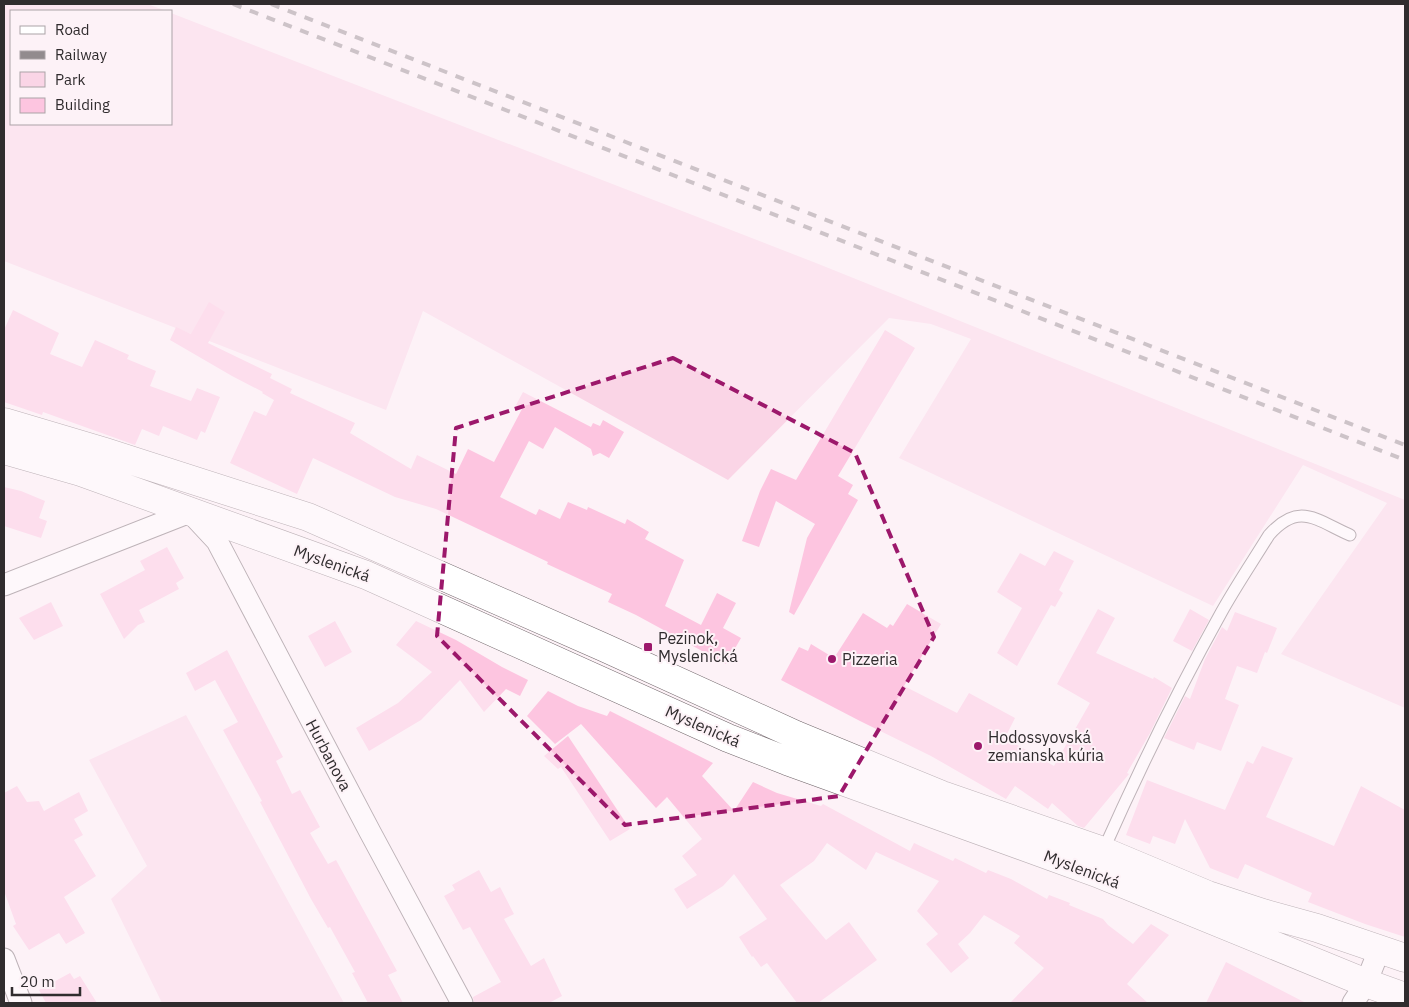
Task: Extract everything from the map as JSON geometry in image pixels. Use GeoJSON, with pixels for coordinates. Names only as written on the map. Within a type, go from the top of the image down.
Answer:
{"type":"FeatureCollection","features":[{"type":"Feature","properties":{"kind":"main road","name":"Myslenická"},"geometry":{"type":"LineString","coordinates":[[4,422],[308,517],[603,647],[796,736],[942,795],[1104,851],[1208,895],[1380,948],[1405,958]]}},
{"type":"Feature","properties":{"kind":"main road","name":"Myslenická"},"geometry":{"type":"LineString","coordinates":[[4,450],[82,472],[366,575],[728,738],[802,767],[1097,873],[1359,993],[1405,997]]}},
{"type":"Feature","properties":{"kind":"street"},"geometry":{"type":"LineString","coordinates":[[4,585],[190,512]]}},
{"type":"Feature","properties":{"kind":"street","name":"Hurbanova"},"geometry":{"type":"LineString","coordinates":[[190,512],[217,541],[462,1003]]}},
{"type":"Feature","properties":{"kind":"street"},"geometry":{"type":"LineString","coordinates":[[1359,993],[1380,948]]}},
{"type":"Feature","properties":{"kind":"street"},"geometry":{"type":"LineString","coordinates":[[4,959],[21,1003]]}},
{"type":"Feature","properties":{"kind":"lane"},"geometry":{"type":"LineString","coordinates":[[1104,851],[1133,785],[1222,612],[1278,524],[1291,516],[1300,515],[1350,535]]}},
{"type":"Feature","properties":{"kind":"highlighted area"},"geometry":{"type":"Polygon","coordinates":[[[673,358],[855,453],[934,637],[839,796],[625,825],[437,636],[456,428],[673,358]]]}},
{"type":"Feature","properties":{"kind":"green space"},"geometry":{"type":"Polygon","coordinates":[[[4,4],[147,4],[164,10],[10,10],[10,125],[172,125],[172,13],[816,263],[1405,500],[1405,708],[1281,654],[1387,503],[1303,465],[1213,606],[899,458],[971,339],[931,324],[889,318],[728,480],[423,311],[386,410],[4,261],[4,4]]]}},
{"type":"Feature","properties":{"kind":"green space"},"geometry":{"type":"Polygon","coordinates":[[[186,715],[344,1003],[162,1003],[111,899],[147,866],[89,760],[186,715]]]}},
{"type":"Feature","properties":{"kind":"building"},"geometry":{"type":"Polygon","coordinates":[[[209,302],[225,312],[208,343],[272,374],[270,378],[292,389],[290,393],[355,423],[350,433],[411,469],[417,455],[456,474],[468,449],[494,462],[522,409],[516,405],[523,392],[591,427],[593,423],[600,426],[603,420],[624,432],[609,458],[600,453],[593,456],[591,449],[555,427],[543,449],[529,441],[500,497],[536,515],[539,509],[560,519],[568,502],[587,510],[588,507],[625,524],[627,519],[649,532],[645,539],[684,560],[665,606],[701,625],[717,593],[736,603],[723,628],[741,638],[726,664],[636,615],[608,602],[612,594],[547,564],[548,562],[436,509],[395,497],[313,458],[297,494],[230,463],[254,411],[266,416],[274,400],[170,340],[176,327],[191,334],[209,302]]]}},
{"type":"Feature","properties":{"kind":"building"},"geometry":{"type":"Polygon","coordinates":[[[13,310],[59,333],[50,354],[82,367],[95,340],[129,355],[127,359],[156,371],[150,386],[191,401],[197,388],[220,397],[205,433],[201,431],[197,440],[163,426],[159,436],[142,429],[135,445],[43,412],[42,415],[4,402],[4,330],[13,310]]]}},
{"type":"Feature","properties":{"kind":"building"},"geometry":{"type":"Polygon","coordinates":[[[885,330],[915,348],[838,476],[853,485],[848,494],[858,500],[794,615],[789,612],[807,538],[815,524],[776,501],[759,547],[742,541],[760,491],[771,469],[796,480],[885,330]]]}},
{"type":"Feature","properties":{"kind":"building"},"geometry":{"type":"Polygon","coordinates":[[[4,487],[21,491],[45,501],[39,518],[47,521],[41,538],[4,526],[4,487]]]}},
{"type":"Feature","properties":{"kind":"building"},"geometry":{"type":"Polygon","coordinates":[[[167,547],[184,578],[176,583],[179,589],[139,610],[145,622],[138,625],[124,639],[100,594],[145,570],[140,561],[167,547]]]}},
{"type":"Feature","properties":{"kind":"building"},"geometry":{"type":"Polygon","coordinates":[[[1054,551],[1074,561],[1059,590],[1063,593],[1055,607],[1051,605],[1017,666],[997,653],[1022,608],[997,592],[1020,553],[1045,566],[1054,551]]]}},
{"type":"Feature","properties":{"kind":"building"},"geometry":{"type":"Polygon","coordinates":[[[51,602],[63,626],[34,640],[19,618],[51,602]]]}},
{"type":"Feature","properties":{"kind":"building"},"geometry":{"type":"Polygon","coordinates":[[[907,604],[941,624],[904,686],[957,713],[969,693],[1015,718],[1005,738],[1054,766],[1090,703],[1057,684],[1098,609],[1115,618],[1096,653],[1153,679],[1154,677],[1172,688],[1150,733],[1127,773],[1129,774],[1084,828],[1078,826],[1052,803],[1048,809],[1015,786],[1006,799],[931,756],[781,680],[799,647],[808,651],[811,644],[834,658],[863,613],[887,628],[890,624],[893,626],[907,604]]]}},
{"type":"Feature","properties":{"kind":"building"},"geometry":{"type":"Polygon","coordinates":[[[1190,609],[1209,620],[1192,651],[1173,641],[1190,609]]]}},
{"type":"Feature","properties":{"kind":"building"},"geometry":{"type":"Polygon","coordinates":[[[1235,612],[1277,628],[1257,673],[1237,666],[1225,699],[1239,705],[1221,751],[1197,742],[1194,750],[1164,738],[1185,696],[1190,699],[1205,659],[1222,627],[1227,631],[1235,612]]]}},
{"type":"Feature","properties":{"kind":"building"},"geometry":{"type":"Polygon","coordinates":[[[335,621],[352,652],[325,667],[308,636],[335,621]]]}},
{"type":"Feature","properties":{"kind":"building"},"geometry":{"type":"Polygon","coordinates":[[[416,621],[456,640],[528,680],[520,696],[506,689],[484,712],[460,680],[421,720],[369,751],[356,728],[398,703],[432,672],[396,645],[416,621]]]}},
{"type":"Feature","properties":{"kind":"building"},"geometry":{"type":"Polygon","coordinates":[[[227,650],[283,757],[276,761],[292,794],[300,790],[320,827],[310,833],[328,864],[336,860],[397,971],[388,975],[403,1003],[368,1003],[352,973],[355,972],[330,927],[328,928],[311,899],[260,802],[262,801],[223,730],[238,722],[215,680],[195,691],[186,673],[227,650]]]}},
{"type":"Feature","properties":{"kind":"building"},"geometry":{"type":"Polygon","coordinates":[[[548,691],[578,706],[607,716],[610,711],[713,763],[702,776],[734,811],[753,782],[777,793],[821,806],[823,804],[910,851],[914,843],[953,861],[955,858],[986,873],[988,870],[1011,879],[1047,899],[1049,895],[1070,903],[1069,905],[1103,919],[1133,944],[1151,924],[1169,935],[1127,984],[1148,1003],[1010,1003],[1044,968],[1014,943],[1020,936],[984,915],[970,933],[958,944],[969,958],[951,973],[926,944],[938,934],[917,911],[939,881],[876,852],[866,870],[827,843],[814,861],[780,885],[826,940],[849,922],[877,960],[818,1003],[797,1003],[767,963],[761,967],[739,937],[767,919],[734,874],[723,886],[687,909],[674,889],[697,875],[682,856],[702,839],[667,797],[656,808],[581,724],[555,744],[527,716],[548,691]]]}},
{"type":"Feature","properties":{"kind":"building"},"geometry":{"type":"Polygon","coordinates":[[[568,736],[630,829],[610,841],[561,767],[558,769],[544,756],[568,736]]]}},
{"type":"Feature","properties":{"kind":"building"},"geometry":{"type":"Polygon","coordinates":[[[1262,746],[1293,758],[1266,817],[1334,846],[1361,786],[1405,810],[1405,937],[1308,902],[1312,893],[1245,864],[1238,879],[1210,868],[1185,819],[1175,844],[1153,836],[1150,844],[1126,835],[1147,780],[1225,810],[1247,761],[1253,764],[1262,746]]]}},
{"type":"Feature","properties":{"kind":"building"},"geometry":{"type":"Polygon","coordinates":[[[17,786],[27,802],[39,801],[44,811],[79,792],[88,811],[74,819],[83,835],[74,840],[96,876],[64,897],[85,933],[66,944],[59,933],[29,950],[13,926],[16,924],[4,891],[4,793],[17,786]]]}},
{"type":"Feature","properties":{"kind":"building"},"geometry":{"type":"Polygon","coordinates":[[[479,870],[491,892],[500,887],[514,914],[504,919],[531,966],[544,958],[562,996],[549,1003],[474,1003],[473,997],[501,982],[470,927],[463,930],[444,896],[455,890],[452,885],[479,870]]]}},
{"type":"Feature","properties":{"kind":"building"},"geometry":{"type":"Polygon","coordinates":[[[1226,962],[1306,1003],[1206,1003],[1226,962]]]}},
{"type":"Feature","properties":{"kind":"building"},"geometry":{"type":"Polygon","coordinates":[[[70,973],[74,979],[80,976],[97,1003],[46,1003],[39,990],[70,973]]]}},
{"type":"Feature","properties":{"kind":"railway"},"geometry":{"type":"LineString","coordinates":[[233,4],[1405,460]]}},
{"type":"Feature","properties":{"kind":"railway"},"geometry":{"type":"LineString","coordinates":[[271,4],[1405,445]]}},
{"type":"Feature","properties":{"kind":"place","name":"Pezinok, Myslenická"},"geometry":{"type":"Point","coordinates":[648,647]}},
{"type":"Feature","properties":{"kind":"place","name":"Pizzeria"},"geometry":{"type":"Point","coordinates":[832,659]}},
{"type":"Feature","properties":{"kind":"place","name":"Hodossyovská zemianska kúria"},"geometry":{"type":"Point","coordinates":[978,746]}}]}
